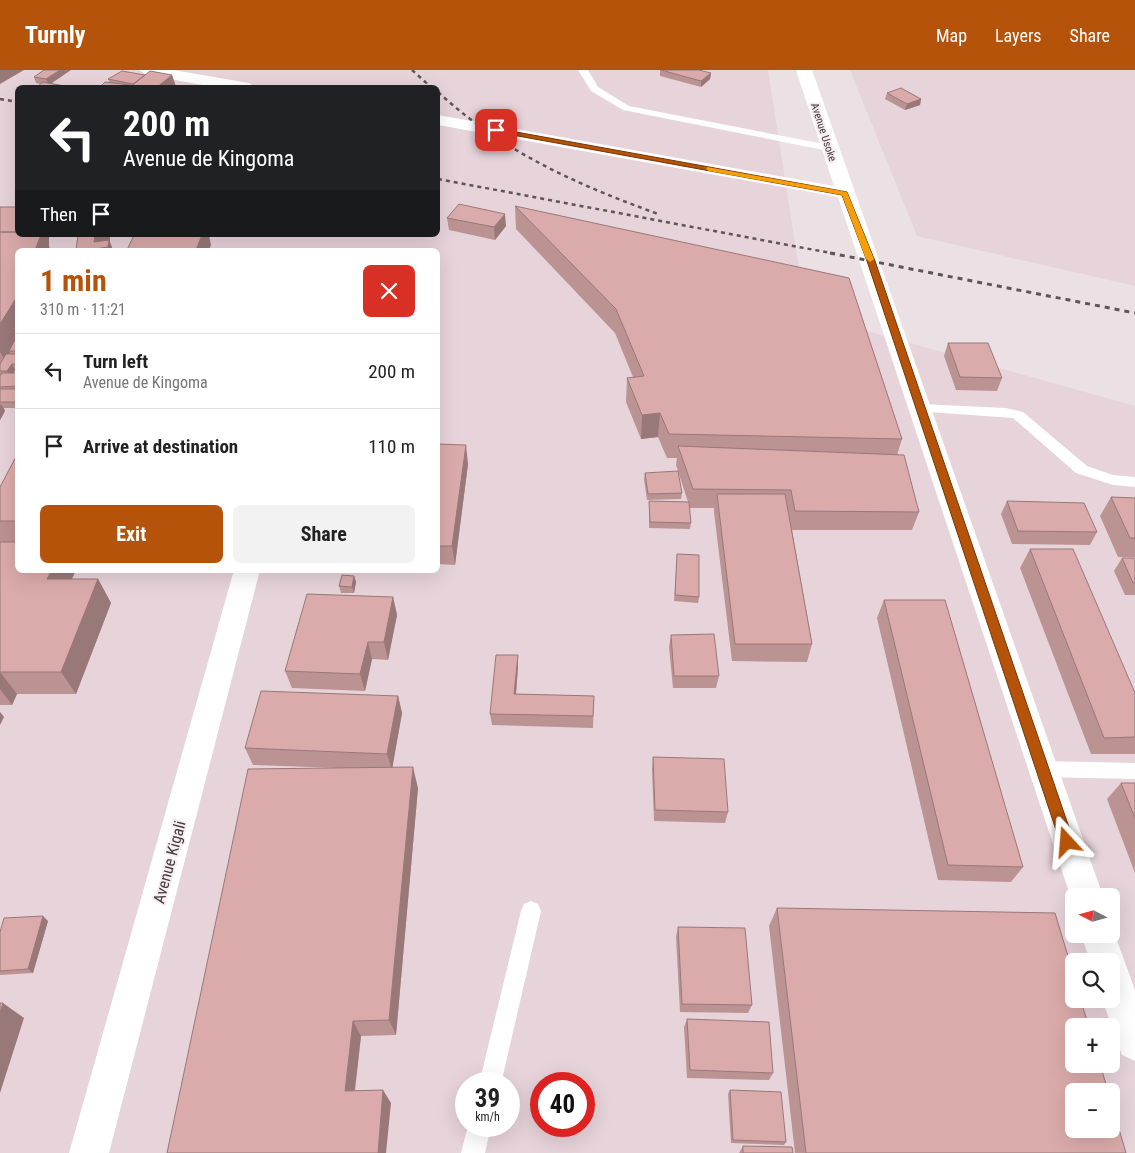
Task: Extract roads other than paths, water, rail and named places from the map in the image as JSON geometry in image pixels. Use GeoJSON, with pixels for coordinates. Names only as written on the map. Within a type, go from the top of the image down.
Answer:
{"type":"FeatureCollection","features":[{"type":"Feature","properties":{"kind":"street"},"geometry":{"type":"LineString","coordinates":[[147,70],[232,85]]}},
{"type":"Feature","properties":{"kind":"street","name":"Avenue Usoke"},"geometry":{"type":"LineString","coordinates":[[804,70],[845,194],[871,261],[1083,888]]}},
{"type":"Feature","properties":{"kind":"street"},"geometry":{"type":"LineString","coordinates":[[440,120],[845,194]]}},
{"type":"Feature","properties":{"kind":"street","name":"Avenue Kigali"},"geometry":{"type":"LineString","coordinates":[[89,1153],[246,573]]}},
{"type":"Feature","properties":{"kind":"street"},"geometry":{"type":"LineString","coordinates":[[1120,998],[1135,1042]]}},
{"type":"Feature","properties":{"kind":"lane"},"geometry":{"type":"LineString","coordinates":[[582,70],[586,81],[601,96],[626,108],[829,148]]}},
{"type":"Feature","properties":{"kind":"lane"},"geometry":{"type":"LineString","coordinates":[[920,408],[1006,412],[1018,415],[1078,469],[1094,477],[1114,482],[1135,482]]}},
{"type":"Feature","properties":{"kind":"lane"},"geometry":{"type":"LineString","coordinates":[[1042,769],[1135,770]]}},
{"type":"Feature","properties":{"kind":"lane"},"geometry":{"type":"LineString","coordinates":[[493,1072],[531,910]]}},
{"type":"Feature","properties":{"kind":"lane"},"geometry":{"type":"LineString","coordinates":[[473,1153],[477,1137]]}},
{"type":"Feature","properties":{"kind":"railway"},"geometry":{"type":"LineString","coordinates":[[412,70],[429,85]]}},
{"type":"Feature","properties":{"kind":"railway"},"geometry":{"type":"LineString","coordinates":[[440,94],[488,132],[542,164],[598,191],[658,214]]}},
{"type":"Feature","properties":{"kind":"railway"},"geometry":{"type":"LineString","coordinates":[[0,99],[15,102]]}},
{"type":"Feature","properties":{"kind":"railway"},"geometry":{"type":"LineString","coordinates":[[440,179],[836,254]]}},
{"type":"Feature","properties":{"kind":"railway"},"geometry":{"type":"LineString","coordinates":[[830,253],[1135,313]]}}]}
